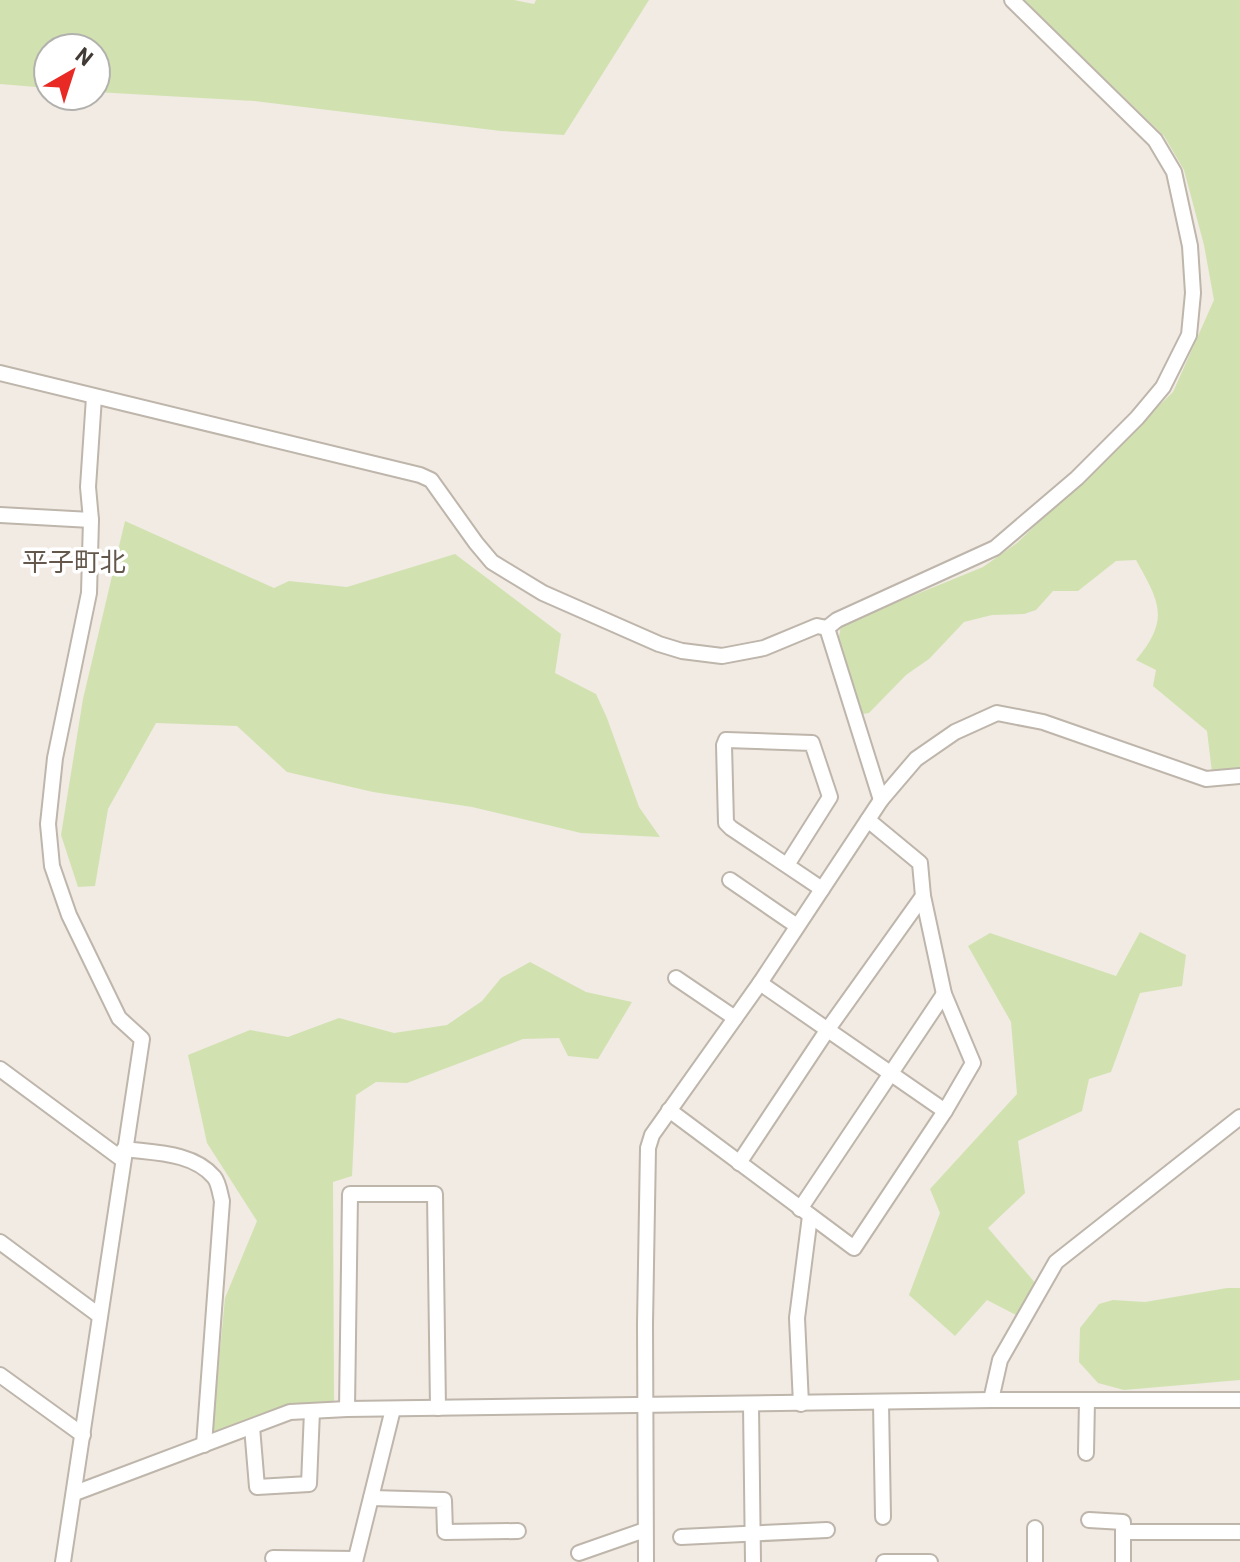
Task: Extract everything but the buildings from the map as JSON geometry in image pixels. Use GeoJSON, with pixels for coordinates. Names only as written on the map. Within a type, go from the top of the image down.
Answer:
{"type":"FeatureCollection","features":[{"type":"Feature","properties":{"kind":"street"},"geometry":{"type":"LineString","coordinates":[[0,373],[426,477],[492,562],[543,593],[659,644],[682,651],[722,656],[764,648],[817,626],[827,628],[837,620],[995,548],[1077,478],[1137,418],[1163,387],[1189,335],[1193,293],[1190,246],[1174,172],[1155,140],[1012,0]]}},
{"type":"Feature","properties":{"kind":"street"},"geometry":{"type":"LineString","coordinates":[[63,1562],[142,1039],[119,1018],[69,915],[50,852],[49,796],[89,593],[91,520],[88,487],[94,397]]}},
{"type":"Feature","properties":{"kind":"street"},"geometry":{"type":"LineString","coordinates":[[0,515],[91,520]]}},
{"type":"Feature","properties":{"kind":"street"},"geometry":{"type":"LineString","coordinates":[[827,628],[881,800]]}},
{"type":"Feature","properties":{"kind":"street"},"geometry":{"type":"LineString","coordinates":[[646,1562],[648,1148],[652,1135],[760,983],[881,800],[916,759],[955,732],[997,713],[1043,722],[1206,779],[1240,776]]}},
{"type":"Feature","properties":{"kind":"street"},"geometry":{"type":"LineString","coordinates":[[787,865],[830,797],[812,743],[726,740],[726,823],[787,865],[822,889]]}},
{"type":"Feature","properties":{"kind":"street"},"geometry":{"type":"LineString","coordinates":[[669,1110],[854,1248],[945,1111],[973,1063],[944,994],[923,896],[920,863],[868,820]]}},
{"type":"Feature","properties":{"kind":"street"},"geometry":{"type":"LineString","coordinates":[[730,880],[797,926]]}},
{"type":"Feature","properties":{"kind":"street"},"geometry":{"type":"LineString","coordinates":[[739,1163],[828,1029],[923,896]]}},
{"type":"Feature","properties":{"kind":"street"},"geometry":{"type":"LineString","coordinates":[[676,978],[735,1018]]}},
{"type":"Feature","properties":{"kind":"street"},"geometry":{"type":"LineString","coordinates":[[760,983],[945,1111]]}},
{"type":"Feature","properties":{"kind":"street"},"geometry":{"type":"LineString","coordinates":[[801,1404],[797,1318],[805,1212],[944,994]]}},
{"type":"Feature","properties":{"kind":"street"},"geometry":{"type":"LineString","coordinates":[[0,1069],[124,1154],[182,1157],[196,1162],[216,1179],[222,1201],[204,1445]]}},
{"type":"Feature","properties":{"kind":"street"},"geometry":{"type":"LineString","coordinates":[[991,1400],[1000,1360],[1056,1262],[1240,1117]]}},
{"type":"Feature","properties":{"kind":"street"},"geometry":{"type":"LineString","coordinates":[[347,1409],[350,1194],[435,1194],[438,1408]]}},
{"type":"Feature","properties":{"kind":"street"},"geometry":{"type":"LineString","coordinates":[[0,1242],[100,1316]]}},
{"type":"Feature","properties":{"kind":"street"},"geometry":{"type":"LineString","coordinates":[[0,1375],[83,1435]]}},
{"type":"Feature","properties":{"kind":"street"},"geometry":{"type":"LineString","coordinates":[[75,1493],[290,1412],[991,1400],[1240,1400]]}},
{"type":"Feature","properties":{"kind":"street"},"geometry":{"type":"LineString","coordinates":[[1086,1453],[1087,1400]]}},
{"type":"Feature","properties":{"kind":"street"},"geometry":{"type":"LineString","coordinates":[[881,1403],[883,1517]]}},
{"type":"Feature","properties":{"kind":"street"},"geometry":{"type":"LineString","coordinates":[[751,1405],[753,1562]]}},
{"type":"Feature","properties":{"kind":"street"},"geometry":{"type":"LineString","coordinates":[[273,1558],[355,1561],[393,1409]]}},
{"type":"Feature","properties":{"kind":"street"},"geometry":{"type":"LineString","coordinates":[[252,1427],[257,1487],[309,1484],[312,1411]]}},
{"type":"Feature","properties":{"kind":"street"},"geometry":{"type":"LineString","coordinates":[[371,1498],[444,1500],[445,1532],[518,1531]]}},
{"type":"Feature","properties":{"kind":"street"},"geometry":{"type":"LineString","coordinates":[[1089,1520],[1123,1522],[1123,1562]]}},
{"type":"Feature","properties":{"kind":"street"},"geometry":{"type":"LineString","coordinates":[[1035,1528],[1035,1562]]}},
{"type":"Feature","properties":{"kind":"street"},"geometry":{"type":"LineString","coordinates":[[579,1553],[645,1530]]}},
{"type":"Feature","properties":{"kind":"street"},"geometry":{"type":"LineString","coordinates":[[681,1537],[827,1530]]}},
{"type":"Feature","properties":{"kind":"street"},"geometry":{"type":"LineString","coordinates":[[1123,1532],[1240,1532]]}},
{"type":"Feature","properties":{"kind":"street"},"geometry":{"type":"LineString","coordinates":[[884,1562],[930,1562]]}},
{"type":"Feature","properties":{"kind":"green space"},"geometry":{"type":"Polygon","coordinates":[[[0,0],[514,0],[534,4],[536,0],[649,0],[564,135],[501,131],[254,101],[112,93],[112,32],[32,32],[32,87],[0,84],[0,0]]]}},
{"type":"Feature","properties":{"kind":"green space"},"geometry":{"type":"Polygon","coordinates":[[[1024,0],[1240,0],[1240,769],[1212,772],[1207,731],[1153,686],[1156,670],[1136,660],[1154,633],[1158,611],[1151,588],[1136,560],[1116,561],[1078,591],[1053,591],[1036,610],[964,622],[929,659],[906,675],[869,713],[862,714],[839,637],[841,625],[983,567],[1017,543],[1173,392],[1214,300],[1204,245],[1184,170],[1164,136],[1024,0]]]}},
{"type":"Feature","properties":{"kind":"green space"},"geometry":{"type":"Polygon","coordinates":[[[125,521],[274,588],[289,581],[347,587],[455,554],[561,634],[555,673],[596,694],[639,807],[660,837],[581,833],[472,807],[373,792],[287,772],[237,726],[156,723],[108,809],[95,886],[78,887],[61,835],[83,699],[125,521]]]}},
{"type":"Feature","properties":{"kind":"green space"},"geometry":{"type":"Polygon","coordinates":[[[1140,932],[1186,955],[1182,986],[1140,993],[1111,1072],[1089,1079],[1082,1111],[1018,1141],[1025,1193],[988,1228],[1037,1285],[1016,1315],[987,1300],[955,1336],[909,1295],[940,1213],[930,1189],[1017,1094],[1011,1022],[968,946],[990,933],[1116,976],[1140,932]]]}},
{"type":"Feature","properties":{"kind":"green space"},"geometry":{"type":"Polygon","coordinates":[[[530,962],[586,992],[632,1002],[598,1059],[568,1056],[559,1038],[523,1039],[407,1083],[376,1082],[356,1095],[352,1176],[333,1182],[334,1401],[289,1404],[212,1435],[225,1298],[257,1221],[207,1143],[188,1055],[250,1030],[288,1037],[339,1018],[394,1033],[447,1025],[482,1001],[501,978],[530,962]]]}},
{"type":"Feature","properties":{"kind":"green space"},"geometry":{"type":"Polygon","coordinates":[[[1240,1288],[1240,1380],[1124,1390],[1098,1383],[1079,1362],[1080,1328],[1099,1304],[1113,1300],[1145,1302],[1240,1288]]]}},
{"type":"Feature","properties":{"kind":"district","name":"平子町北"},"geometry":{"type":"Point","coordinates":[74,562]}}]}
